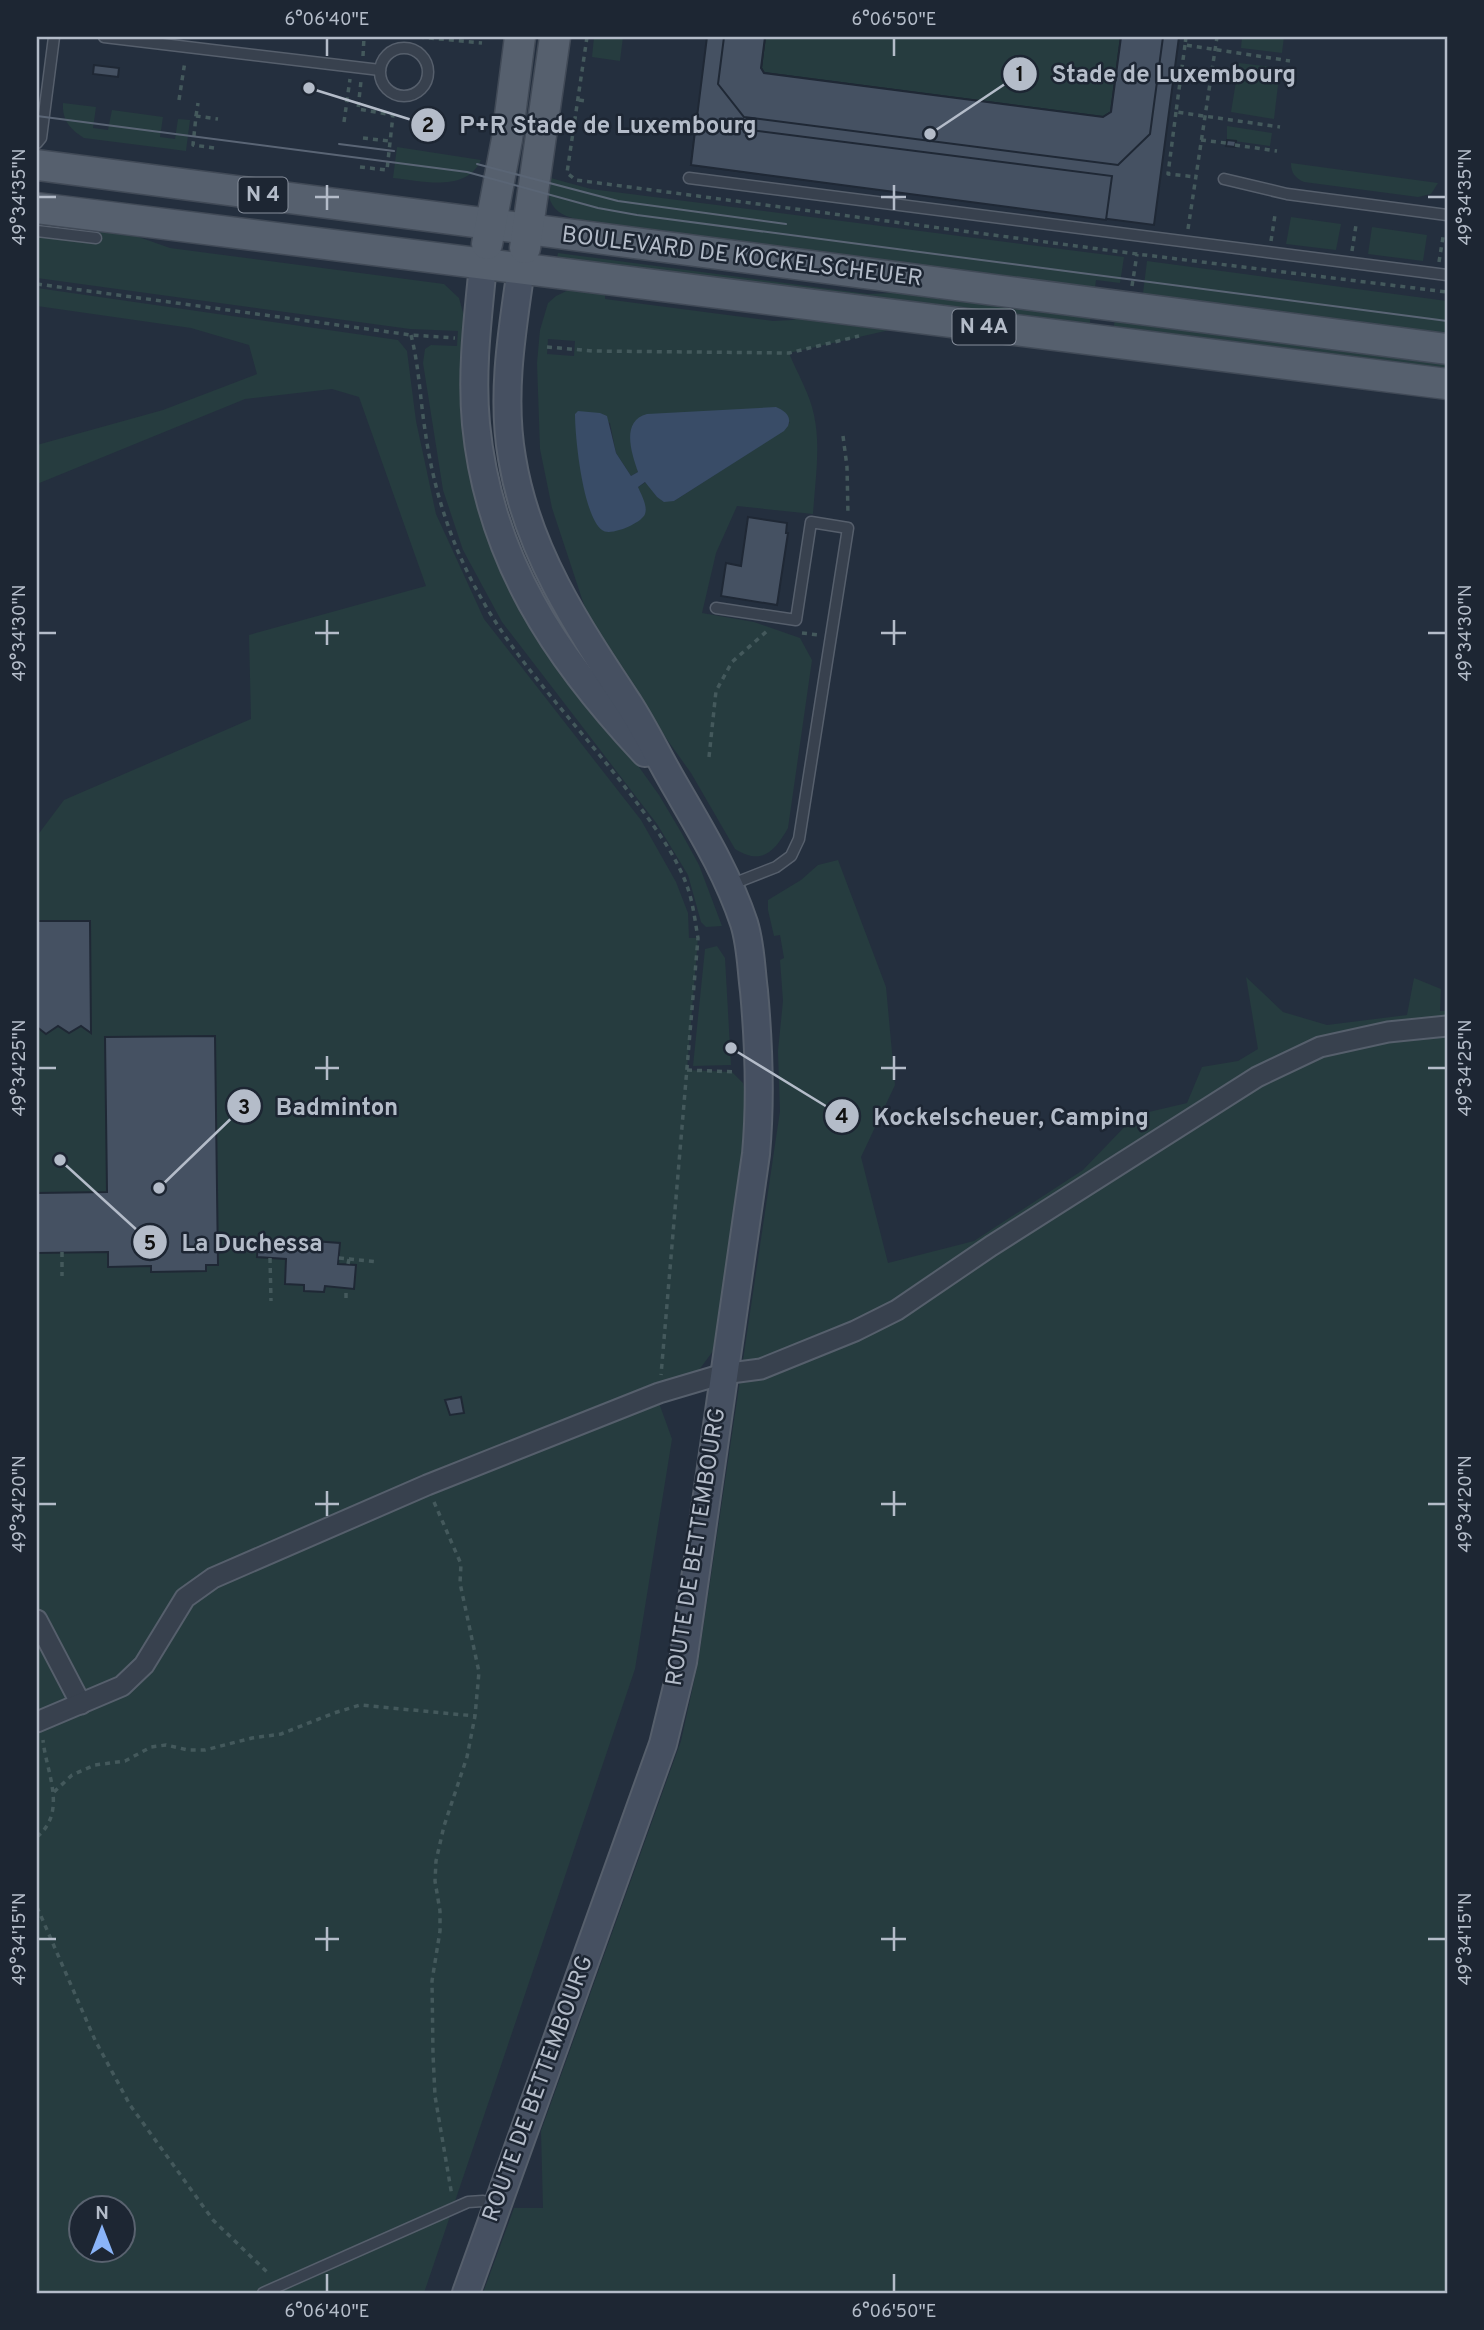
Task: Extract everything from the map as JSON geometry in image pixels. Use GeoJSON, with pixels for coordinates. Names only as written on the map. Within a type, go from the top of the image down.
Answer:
{"type":"FeatureCollection","features":[{"type":"Feature","properties":{"kind":"main road"},"geometry":{"type":"LineString","coordinates":[[483,265],[507,139],[520,37]]}},
{"type":"Feature","properties":{"kind":"main road"},"geometry":{"type":"LineString","coordinates":[[521,269],[555,37]]}},
{"type":"Feature","properties":{"kind":"main road","name":"BOULEVARD DE KOCKELSCHEUER"},"geometry":{"type":"LineString","coordinates":[[37,165],[1447,349]]}},
{"type":"Feature","properties":{"kind":"main road","name":"BOULEVARD DE KOCKELSCHEUER"},"geometry":{"type":"LineString","coordinates":[[37,208],[1447,384]]}},
{"type":"Feature","properties":{"kind":"main road","name":"ROUTE DE BETTEMBOURG"},"geometry":{"type":"LineString","coordinates":[[483,265],[476,346],[476,424],[492,509],[509,560],[532,606],[584,682],[611,717],[675,785]]}},
{"type":"Feature","properties":{"kind":"main road","name":"ROUTE DE BETTEMBOURG"},"geometry":{"type":"LineString","coordinates":[[466,2293],[663,1744],[682,1662],[756,1154],[760,1072],[749,945],[730,885],[630,705],[603,668],[543,562],[518,489],[511,456],[508,370],[521,269]]}},
{"type":"Feature","properties":{"kind":"street"},"geometry":{"type":"LineString","coordinates":[[39,1721],[122,1686],[144,1665],[186,1598],[213,1578],[427,1485],[659,1393],[723,1374],[761,1369],[855,1331],[897,1310],[991,1246],[1258,1077],[1320,1047],[1388,1031],[1447,1026]]}},
{"type":"Feature","properties":{"kind":"street"},"geometry":{"type":"LineString","coordinates":[[37,1620],[81,1704]]}},
{"type":"Feature","properties":{"kind":"lane"},"geometry":{"type":"LineString","coordinates":[[37,143],[41,138],[54,37]]}},
{"type":"Feature","properties":{"kind":"lane"},"geometry":{"type":"LineString","coordinates":[[104,37],[380,70]]}},
{"type":"Feature","properties":{"kind":"lane"},"geometry":{"type":"LineString","coordinates":[[399,48],[407,48],[415,50],[426,61],[428,77],[419,91],[405,96],[389,92],[381,78],[380,70],[386,56],[399,48]]}},
{"type":"Feature","properties":{"kind":"lane"},"geometry":{"type":"LineString","coordinates":[[689,178],[1447,275]]}},
{"type":"Feature","properties":{"kind":"lane"},"geometry":{"type":"LineString","coordinates":[[1224,179],[1287,194],[1447,216],[1447,202]]}},
{"type":"Feature","properties":{"kind":"lane"},"geometry":{"type":"LineString","coordinates":[[37,230],[96,238]]}},
{"type":"Feature","properties":{"kind":"lane"},"geometry":{"type":"LineString","coordinates":[[761,310],[828,308]]}},
{"type":"Feature","properties":{"kind":"lane"},"geometry":{"type":"LineString","coordinates":[[716,608],[796,621],[811,522],[848,528],[799,839],[791,856],[776,867],[730,885]]}},
{"type":"Feature","properties":{"kind":"lane"},"geometry":{"type":"LineString","coordinates":[[263,2293],[468,2203],[483,2201],[497,2205]]}},
{"type":"Feature","properties":{"kind":"path"},"geometry":{"type":"LineString","coordinates":[[344,122],[364,37]]}},
{"type":"Feature","properties":{"kind":"path"},"geometry":{"type":"LineString","coordinates":[[419,37],[482,43]]}},
{"type":"Feature","properties":{"kind":"path"},"geometry":{"type":"LineString","coordinates":[[587,37],[567,173],[576,180],[1150,256],[1447,292]]}},
{"type":"Feature","properties":{"kind":"path"},"geometry":{"type":"LineString","coordinates":[[1186,37],[1168,174],[1196,177]]}},
{"type":"Feature","properties":{"kind":"path"},"geometry":{"type":"LineString","coordinates":[[1186,241],[1217,37]]}},
{"type":"Feature","properties":{"kind":"path"},"geometry":{"type":"LineString","coordinates":[[1185,45],[1290,61]]}},
{"type":"Feature","properties":{"kind":"path"},"geometry":{"type":"LineString","coordinates":[[179,100],[187,48]]}},
{"type":"Feature","properties":{"kind":"path"},"geometry":{"type":"LineString","coordinates":[[357,68],[358,109],[393,115],[387,170],[360,167]]}},
{"type":"Feature","properties":{"kind":"path"},"geometry":{"type":"LineString","coordinates":[[579,100],[586,101]]}},
{"type":"Feature","properties":{"kind":"path"},"geometry":{"type":"LineString","coordinates":[[198,103],[193,145],[214,148]]}},
{"type":"Feature","properties":{"kind":"path"},"geometry":{"type":"LineString","coordinates":[[1176,112],[1280,127]]}},
{"type":"Feature","properties":{"kind":"path"},"geometry":{"type":"LineString","coordinates":[[196,116],[218,118]]}},
{"type":"Feature","properties":{"kind":"path"},"geometry":{"type":"LineString","coordinates":[[363,138],[389,141]]}},
{"type":"Feature","properties":{"kind":"path"},"geometry":{"type":"LineString","coordinates":[[1201,140],[1226,143]]}},
{"type":"Feature","properties":{"kind":"path"},"geometry":{"type":"LineString","coordinates":[[1235,145],[1277,152]]}},
{"type":"Feature","properties":{"kind":"path"},"geometry":{"type":"LineString","coordinates":[[1271,242],[1275,215]]}},
{"type":"Feature","properties":{"kind":"path"},"geometry":{"type":"LineString","coordinates":[[1352,252],[1356,225]]}},
{"type":"Feature","properties":{"kind":"path"},"geometry":{"type":"LineString","coordinates":[[1439,263],[1443,237]]}},
{"type":"Feature","properties":{"kind":"path"},"geometry":{"type":"LineString","coordinates":[[37,284],[411,335],[457,338]]}},
{"type":"Feature","properties":{"kind":"path"},"geometry":{"type":"LineString","coordinates":[[547,347],[593,351],[789,353],[869,334]]}},
{"type":"Feature","properties":{"kind":"path"},"geometry":{"type":"LineString","coordinates":[[411,335],[417,356],[425,430],[435,483],[450,531],[479,595],[513,648],[652,823],[687,885],[698,938],[659,1393]]}},
{"type":"Feature","properties":{"kind":"path"},"geometry":{"type":"LineString","coordinates":[[843,436],[847,467],[848,528]]}},
{"type":"Feature","properties":{"kind":"path"},"geometry":{"type":"LineString","coordinates":[[709,757],[716,691],[732,662],[756,639],[776,628]]}},
{"type":"Feature","properties":{"kind":"path"},"geometry":{"type":"LineString","coordinates":[[790,631],[831,637]]}},
{"type":"Feature","properties":{"kind":"path"},"geometry":{"type":"LineString","coordinates":[[687,1070],[760,1072]]}},
{"type":"Feature","properties":{"kind":"path"},"geometry":{"type":"LineString","coordinates":[[62,1252],[62,1276]]}},
{"type":"Feature","properties":{"kind":"path"},"geometry":{"type":"LineString","coordinates":[[270,1258],[271,1301]]}},
{"type":"Feature","properties":{"kind":"path"},"geometry":{"type":"LineString","coordinates":[[339,1258],[348,1262],[378,1262]]}},
{"type":"Feature","properties":{"kind":"path"},"geometry":{"type":"LineString","coordinates":[[346,1288],[346,1298]]}},
{"type":"Feature","properties":{"kind":"path"},"geometry":{"type":"LineString","coordinates":[[427,1485],[461,1564],[460,1583],[479,1672],[475,1716],[467,1757],[444,1826],[436,1861],[435,1881],[440,1911],[440,1931],[432,1980],[435,2096],[454,2209]]}},
{"type":"Feature","properties":{"kind":"path"},"geometry":{"type":"LineString","coordinates":[[54,1792],[72,1774],[95,1765],[125,1761],[151,1747],[166,1745],[188,1750],[205,1750],[281,1734],[360,1705],[475,1716]]}},
{"type":"Feature","properties":{"kind":"path"},"geometry":{"type":"LineString","coordinates":[[37,1837],[45,1830],[53,1808],[54,1792],[39,1721]]}},
{"type":"Feature","properties":{"kind":"path"},"geometry":{"type":"LineString","coordinates":[[37,1907],[95,2040],[130,2105],[213,2220],[281,2285]]}},
{"type":"Feature","properties":{"kind":"green space"},"geometry":{"type":"Polygon","coordinates":[[[594,37],[623,37],[620,61],[592,57],[594,37]]]}},
{"type":"Feature","properties":{"kind":"green space"},"geometry":{"type":"Polygon","coordinates":[[[707,37],[1179,37],[1154,225],[691,165],[707,37]]]}},
{"type":"Feature","properties":{"kind":"green space"},"geometry":{"type":"Polygon","coordinates":[[[1242,37],[1284,37],[1282,53],[1241,48],[1242,37]]]}},
{"type":"Feature","properties":{"kind":"green space"},"geometry":{"type":"Polygon","coordinates":[[[1239,63],[1280,68],[1274,119],[1231,112],[1239,63]]]}},
{"type":"Feature","properties":{"kind":"green space"},"geometry":{"type":"Polygon","coordinates":[[[63,103],[96,107],[93,128],[108,130],[112,110],[163,117],[160,137],[175,139],[178,119],[190,120],[186,151],[84,138],[68,124],[63,103]]]}},
{"type":"Feature","properties":{"kind":"green space"},"geometry":{"type":"Polygon","coordinates":[[[1227,126],[1272,133],[1270,146],[1227,140],[1227,126]]]}},
{"type":"Feature","properties":{"kind":"green space"},"geometry":{"type":"Polygon","coordinates":[[[397,147],[481,160],[465,177],[454,181],[430,182],[393,178],[397,147]]]}},
{"type":"Feature","properties":{"kind":"green space"},"geometry":{"type":"Polygon","coordinates":[[[1291,163],[1438,183],[1431,194],[1418,197],[1304,182],[1294,175],[1291,163]]]}},
{"type":"Feature","properties":{"kind":"green space"},"geometry":{"type":"Polygon","coordinates":[[[547,177],[591,189],[1124,257],[1120,283],[1096,280],[1094,296],[729,247],[682,234],[582,221],[555,209],[549,196],[547,177]]]}},
{"type":"Feature","properties":{"kind":"green space"},"geometry":{"type":"Polygon","coordinates":[[[1291,217],[1341,224],[1336,250],[1286,244],[1291,217]]]}},
{"type":"Feature","properties":{"kind":"green space"},"geometry":{"type":"Polygon","coordinates":[[[1372,227],[1427,235],[1423,261],[1368,254],[1372,227]]]}},
{"type":"Feature","properties":{"kind":"green space"},"geometry":{"type":"Polygon","coordinates":[[[97,231],[133,235],[170,248],[444,284],[459,298],[465,320],[464,400],[556,651],[659,795],[699,865],[722,926],[706,927],[701,922],[688,875],[657,824],[502,622],[463,550],[443,490],[423,363],[425,349],[431,345],[457,346],[458,331],[410,329],[37,278],[37,236],[95,244],[97,231]]]}},
{"type":"Feature","properties":{"kind":"green space"},"geometry":{"type":"Polygon","coordinates":[[[558,253],[868,294],[916,292],[1091,314],[1089,330],[568,262],[557,258],[558,253]]]}},
{"type":"Feature","properties":{"kind":"green space"},"geometry":{"type":"Polygon","coordinates":[[[1147,261],[1447,301],[1447,340],[1142,301],[1147,261]]]}},
{"type":"Feature","properties":{"kind":"green space"},"geometry":{"type":"Polygon","coordinates":[[[575,287],[605,288],[605,299],[773,321],[807,316],[894,329],[789,353],[810,399],[816,427],[817,464],[813,514],[737,506],[716,553],[702,613],[754,622],[800,638],[812,660],[788,828],[767,854],[753,856],[735,849],[691,773],[608,657],[585,608],[552,508],[540,449],[537,363],[540,330],[548,303],[575,287]],[[548,339],[547,354],[574,356],[575,341],[548,339]],[[579,411],[645,507],[638,487],[646,482],[657,497],[674,501],[784,430],[790,422],[631,445],[638,472],[631,476],[616,453],[610,423],[579,411]]]}},
{"type":"Feature","properties":{"kind":"green space"},"geometry":{"type":"Polygon","coordinates":[[[37,288],[398,340],[407,351],[416,421],[436,514],[484,619],[641,820],[676,882],[688,913],[689,938],[698,938],[687,1070],[732,1072],[743,1083],[747,1099],[745,1152],[713,1351],[699,1370],[659,1403],[672,1439],[635,1669],[424,2293],[37,2293],[37,836],[64,800],[251,719],[249,635],[426,586],[359,397],[332,389],[245,399],[37,484],[37,445],[163,410],[257,374],[249,345],[191,328],[37,306],[37,288]]]}},
{"type":"Feature","properties":{"kind":"green space"},"geometry":{"type":"Polygon","coordinates":[[[1115,317],[1447,359],[1447,376],[1113,333],[1115,317]]]}},
{"type":"Feature","properties":{"kind":"green space"},"geometry":{"type":"Polygon","coordinates":[[[838,860],[886,987],[895,1085],[861,1157],[888,1263],[974,1241],[1083,1170],[1136,1115],[1187,1103],[1202,1067],[1238,1061],[1258,1049],[1246,977],[1283,1012],[1327,1025],[1407,1015],[1414,978],[1441,989],[1440,1011],[1447,1011],[1447,2293],[483,2293],[514,2208],[543,2208],[541,2131],[681,1741],[698,1663],[780,1111],[778,1051],[783,1001],[780,960],[784,958],[780,935],[774,936],[768,900],[801,880],[818,865],[838,860]]]}},
{"type":"Feature","properties":{"kind":"green space"},"geometry":{"type":"Polygon","coordinates":[[[717,946],[725,958],[731,1065],[693,1066],[705,949],[717,946]]]}},
{"type":"Feature","properties":{"kind":"water"},"geometry":{"type":"Polygon","coordinates":[[[776,407],[788,417],[788,426],[784,431],[674,501],[664,502],[645,482],[638,487],[645,504],[643,518],[612,532],[602,530],[595,522],[581,476],[575,425],[575,414],[578,411],[607,416],[616,453],[631,476],[638,472],[630,438],[631,430],[639,418],[647,414],[776,407]]]}},
{"type":"Feature","properties":{"kind":"building"},"geometry":{"type":"Polygon","coordinates":[[[707,37],[765,37],[761,68],[764,73],[1103,117],[1111,112],[1121,37],[1179,37],[1154,225],[691,165],[707,37]]]}},
{"type":"Feature","properties":{"kind":"building"},"geometry":{"type":"Polygon","coordinates":[[[724,37],[765,37],[761,68],[764,73],[1103,117],[1111,112],[1121,37],[1163,37],[1150,134],[1118,165],[744,117],[718,84],[724,37]]]}},
{"type":"Feature","properties":{"kind":"building"},"geometry":{"type":"Polygon","coordinates":[[[94,65],[119,68],[118,77],[93,74],[94,65]]]}},
{"type":"Feature","properties":{"kind":"building"},"geometry":{"type":"Polygon","coordinates":[[[696,123],[1112,176],[1106,220],[691,165],[696,123]]]}},
{"type":"Feature","properties":{"kind":"building"},"geometry":{"type":"Polygon","coordinates":[[[1227,140],[1236,141],[1235,147],[1226,146],[1227,140]]]}},
{"type":"Feature","properties":{"kind":"building"},"geometry":{"type":"Polygon","coordinates":[[[748,517],[787,523],[788,533],[777,605],[721,596],[726,563],[741,566],[748,517]]]}},
{"type":"Feature","properties":{"kind":"building"},"geometry":{"type":"Polygon","coordinates":[[[37,921],[90,921],[91,1033],[81,1026],[69,1033],[58,1026],[46,1034],[37,1027],[37,921]]]}},
{"type":"Feature","properties":{"kind":"building"},"geometry":{"type":"Polygon","coordinates":[[[215,1036],[218,1265],[206,1265],[206,1271],[151,1272],[151,1266],[108,1267],[108,1252],[37,1253],[37,1193],[107,1192],[105,1037],[215,1036]]]}},
{"type":"Feature","properties":{"kind":"building"},"geometry":{"type":"Polygon","coordinates":[[[285,1239],[340,1243],[338,1264],[356,1265],[354,1289],[325,1286],[324,1292],[304,1291],[304,1285],[285,1284],[286,1259],[257,1257],[258,1240],[285,1242],[285,1239]]]}},
{"type":"Feature","properties":{"kind":"building"},"geometry":{"type":"Polygon","coordinates":[[[461,1397],[464,1413],[450,1415],[445,1400],[461,1397]]]}},
{"type":"Feature","properties":{"kind":"tram line"},"geometry":{"type":"LineString","coordinates":[[37,116],[467,172],[598,208],[637,215],[1447,321]]}},
{"type":"Feature","properties":{"kind":"tram line"},"geometry":{"type":"LineString","coordinates":[[339,144],[394,151]]}},
{"type":"Feature","properties":{"kind":"tram line"},"geometry":{"type":"LineString","coordinates":[[477,164],[618,201],[786,224]]}},
{"type":"Feature","properties":{"kind":"place","name":"P+R Stade de Luxembourg"},"geometry":{"type":"Point","coordinates":[309,88]}},
{"type":"Feature","properties":{"kind":"place","name":"Stade de Luxembourg"},"geometry":{"type":"Point","coordinates":[930,134]}},
{"type":"Feature","properties":{"kind":"place","name":"Kockelscheuer, Camping"},"geometry":{"type":"Point","coordinates":[731,1048]}},
{"type":"Feature","properties":{"kind":"place","name":"La Duchessa"},"geometry":{"type":"Point","coordinates":[60,1160]}},
{"type":"Feature","properties":{"kind":"place","name":"Badminton"},"geometry":{"type":"Point","coordinates":[159,1188]}}]}
